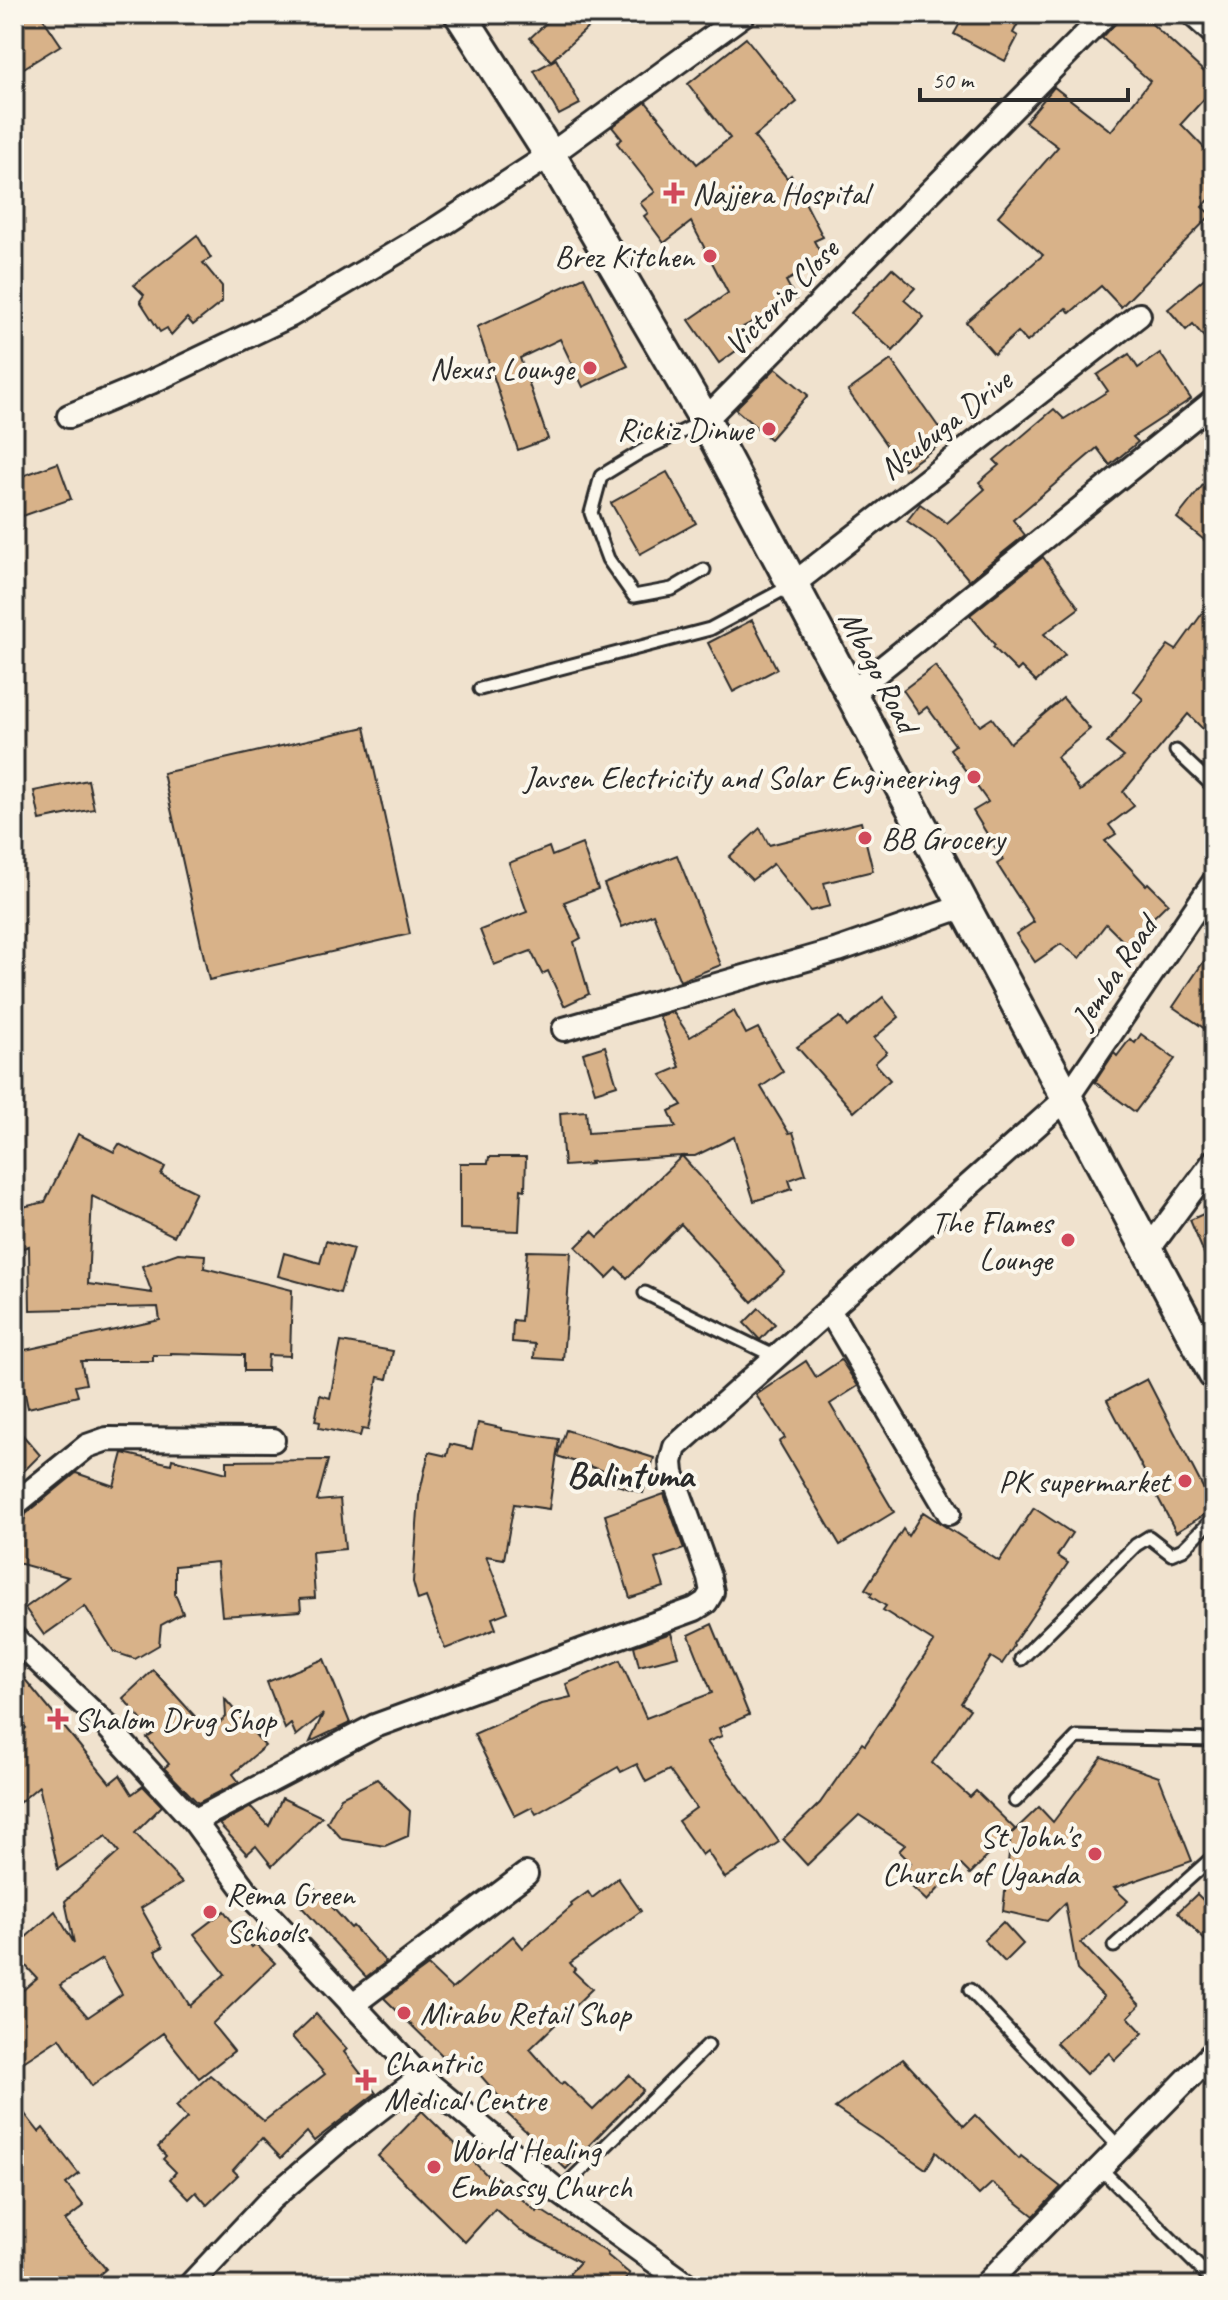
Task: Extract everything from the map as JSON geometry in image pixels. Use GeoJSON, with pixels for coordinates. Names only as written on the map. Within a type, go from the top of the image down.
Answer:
{"type":"FeatureCollection","features":[{"type":"Feature","properties":{"kind":"main road","name":"Mbogo Road"},"geometry":{"type":"LineString","coordinates":[[460,14],[550,155],[705,420],[1214,1374]]}},
{"type":"Feature","properties":{"kind":"street"},"geometry":{"type":"LineString","coordinates":[[69,416],[151,382],[291,315],[436,229],[550,155],[744,14]]}},
{"type":"Feature","properties":{"kind":"street","name":"Victoria Close"},"geometry":{"type":"LineString","coordinates":[[705,420],[1106,14]]}},
{"type":"Feature","properties":{"kind":"street","name":"Nsubuga Drive"},"geometry":{"type":"LineString","coordinates":[[792,585],[1139,315]]}},
{"type":"Feature","properties":{"kind":"street"},"geometry":{"type":"LineString","coordinates":[[850,694],[1214,401]]}},
{"type":"Feature","properties":{"kind":"street","name":"Jemba Road"},"geometry":{"type":"LineString","coordinates":[[194,1821],[375,1726],[695,1609],[706,1602],[712,1592],[709,1577],[672,1473],[675,1447],[1067,1098],[1214,882]]}},
{"type":"Feature","properties":{"kind":"street"},"geometry":{"type":"LineString","coordinates":[[564,1029],[838,950],[964,906]]}},
{"type":"Feature","properties":{"kind":"street"},"geometry":{"type":"LineString","coordinates":[[1148,1250],[1214,1161]]}},
{"type":"Feature","properties":{"kind":"street"},"geometry":{"type":"LineString","coordinates":[[829,1310],[949,1513]]}},
{"type":"Feature","properties":{"kind":"street"},"geometry":{"type":"LineString","coordinates":[[14,1505],[87,1446],[107,1439],[273,1440]]}},
{"type":"Feature","properties":{"kind":"street"},"geometry":{"type":"LineString","coordinates":[[14,1638],[108,1727],[194,1821],[245,1890],[421,2077],[559,2192],[689,2286]]}},
{"type":"Feature","properties":{"kind":"street"},"geometry":{"type":"LineString","coordinates":[[352,2005],[526,1874]]}},
{"type":"Feature","properties":{"kind":"street"},"geometry":{"type":"LineString","coordinates":[[984,2286],[1214,2052]]}},
{"type":"Feature","properties":{"kind":"street"},"geometry":{"type":"LineString","coordinates":[[189,2286],[271,2199],[342,2138],[421,2077]]}},
{"type":"Feature","properties":{"kind":"lane"},"geometry":{"type":"LineString","coordinates":[[1184,14],[1214,41]]}},
{"type":"Feature","properties":{"kind":"lane"},"geometry":{"type":"LineString","coordinates":[[704,570],[672,589],[634,596],[608,559],[591,513],[601,476],[642,451],[705,420]]}},
{"type":"Feature","properties":{"kind":"lane"},"geometry":{"type":"LineString","coordinates":[[480,689],[710,629],[792,585]]}},
{"type":"Feature","properties":{"kind":"lane"},"geometry":{"type":"LineString","coordinates":[[1176,751],[1214,787]]}},
{"type":"Feature","properties":{"kind":"lane"},"geometry":{"type":"LineString","coordinates":[[645,1293],[776,1357]]}},
{"type":"Feature","properties":{"kind":"lane"},"geometry":{"type":"LineString","coordinates":[[1021,1659],[1136,1545],[1149,1537],[1171,1554],[1183,1549],[1214,1518]]}},
{"type":"Feature","properties":{"kind":"lane"},"geometry":{"type":"LineString","coordinates":[[1015,1801],[1077,1737],[1214,1740]]}},
{"type":"Feature","properties":{"kind":"lane"},"geometry":{"type":"LineString","coordinates":[[1114,1946],[1214,1856]]}},
{"type":"Feature","properties":{"kind":"lane"},"geometry":{"type":"LineString","coordinates":[[970,1990],[1121,2149]]}},
{"type":"Feature","properties":{"kind":"lane"},"geometry":{"type":"LineString","coordinates":[[559,2192],[708,2045]]}},
{"type":"Feature","properties":{"kind":"lane"},"geometry":{"type":"LineString","coordinates":[[1100,2168],[1214,2282]]}},
{"type":"Feature","properties":{"kind":"building"},"geometry":{"type":"Polygon","coordinates":[[[14,14],[40,14],[61,45],[14,74],[14,14]]]}},
{"type":"Feature","properties":{"kind":"building"},"geometry":{"type":"Polygon","coordinates":[[[556,14],[603,14],[551,61],[530,38],[556,14]]]}},
{"type":"Feature","properties":{"kind":"building"},"geometry":{"type":"Polygon","coordinates":[[[965,14],[1023,14],[1013,33],[1018,36],[1005,61],[954,34],[965,14]]]}},
{"type":"Feature","properties":{"kind":"building"},"geometry":{"type":"Polygon","coordinates":[[[1120,14],[1141,14],[1214,81],[1214,88],[1181,124],[1214,158],[1214,195],[1202,207],[1211,215],[1121,307],[1101,286],[1070,313],[1066,308],[1027,342],[1018,332],[994,354],[966,322],[1043,255],[998,216],[1058,147],[1025,122],[1054,87],[1111,131],[1150,81],[1102,38],[1120,14]]]}},
{"type":"Feature","properties":{"kind":"building"},"geometry":{"type":"Polygon","coordinates":[[[746,38],[797,102],[754,137],[787,178],[791,175],[823,237],[814,241],[825,261],[786,281],[796,299],[741,328],[750,341],[719,363],[689,320],[728,293],[691,222],[664,243],[644,216],[648,213],[640,203],[655,192],[617,143],[622,139],[612,127],[646,102],[697,164],[730,138],[688,84],[746,38]]]}},
{"type":"Feature","properties":{"kind":"building"},"geometry":{"type":"Polygon","coordinates":[[[556,59],[580,104],[559,115],[534,71],[556,59]]]}},
{"type":"Feature","properties":{"kind":"building"},"geometry":{"type":"Polygon","coordinates":[[[197,235],[211,258],[203,263],[222,286],[222,302],[193,325],[187,318],[171,335],[167,328],[160,332],[140,301],[144,295],[134,285],[197,235]]]}},
{"type":"Feature","properties":{"kind":"building"},"geometry":{"type":"Polygon","coordinates":[[[892,268],[915,288],[904,300],[924,317],[893,351],[851,313],[892,268]]]}},
{"type":"Feature","properties":{"kind":"building"},"geometry":{"type":"Polygon","coordinates":[[[1214,270],[1214,349],[1193,324],[1186,330],[1168,309],[1214,270]]]}},
{"type":"Feature","properties":{"kind":"building"},"geometry":{"type":"Polygon","coordinates":[[[584,277],[628,366],[583,387],[560,339],[520,358],[548,439],[518,450],[477,327],[584,277]]]}},
{"type":"Feature","properties":{"kind":"building"},"geometry":{"type":"Polygon","coordinates":[[[1160,353],[1191,399],[1133,437],[1138,442],[1110,465],[1097,448],[1013,520],[1025,535],[969,580],[937,542],[907,521],[920,504],[947,523],[985,489],[979,482],[999,465],[994,460],[1054,409],[1064,419],[1108,391],[1097,375],[1129,354],[1138,368],[1160,353]]]}},
{"type":"Feature","properties":{"kind":"building"},"geometry":{"type":"Polygon","coordinates":[[[891,360],[947,439],[904,470],[848,391],[891,360]]]}},
{"type":"Feature","properties":{"kind":"building"},"geometry":{"type":"Polygon","coordinates":[[[776,368],[808,395],[770,439],[735,409],[776,368]]]}},
{"type":"Feature","properties":{"kind":"building"},"geometry":{"type":"Polygon","coordinates":[[[58,463],[71,499],[14,519],[14,479],[58,463]]]}},
{"type":"Feature","properties":{"kind":"building"},"geometry":{"type":"Polygon","coordinates":[[[1214,471],[1214,548],[1177,518],[1214,471]]]}},
{"type":"Feature","properties":{"kind":"building"},"geometry":{"type":"Polygon","coordinates":[[[667,472],[696,523],[640,554],[611,503],[667,472]]]}},
{"type":"Feature","properties":{"kind":"building"},"geometry":{"type":"Polygon","coordinates":[[[1043,557],[1079,608],[1044,634],[1065,655],[1036,682],[1021,667],[1017,671],[993,647],[995,645],[970,615],[1043,557]]]}},
{"type":"Feature","properties":{"kind":"building"},"geometry":{"type":"Polygon","coordinates":[[[1214,597],[1214,740],[1188,714],[1123,792],[1134,806],[1109,825],[1116,834],[1105,841],[1146,885],[1148,883],[1168,903],[1126,944],[1106,924],[1080,958],[1061,944],[1035,962],[1016,934],[1034,922],[997,864],[1003,860],[973,811],[988,802],[950,749],[955,745],[927,707],[919,713],[903,690],[935,666],[980,726],[992,718],[1010,743],[1063,698],[1090,729],[1057,757],[1080,791],[1124,757],[1107,743],[1143,699],[1134,691],[1168,645],[1176,650],[1214,597]]]}},
{"type":"Feature","properties":{"kind":"building"},"geometry":{"type":"Polygon","coordinates":[[[752,620],[777,669],[733,692],[708,643],[752,620]]]}},
{"type":"Feature","properties":{"kind":"building"},"geometry":{"type":"Polygon","coordinates":[[[365,727],[410,934],[209,980],[163,773],[365,727]]]}},
{"type":"Feature","properties":{"kind":"building"},"geometry":{"type":"Polygon","coordinates":[[[88,780],[94,809],[40,820],[34,791],[88,780]]]}},
{"type":"Feature","properties":{"kind":"building"},"geometry":{"type":"Polygon","coordinates":[[[861,822],[873,871],[824,883],[830,906],[810,911],[773,864],[752,880],[729,857],[760,828],[769,845],[861,822]]]}},
{"type":"Feature","properties":{"kind":"building"},"geometry":{"type":"Polygon","coordinates":[[[582,844],[598,889],[564,902],[581,938],[574,942],[589,994],[564,1006],[548,971],[542,974],[531,951],[494,965],[480,930],[527,912],[509,863],[549,847],[552,856],[582,844]]]}},
{"type":"Feature","properties":{"kind":"building"},"geometry":{"type":"Polygon","coordinates":[[[677,855],[721,965],[680,981],[653,914],[622,927],[604,884],[677,855]]]}},
{"type":"Feature","properties":{"kind":"building"},"geometry":{"type":"Polygon","coordinates":[[[1214,946],[1214,1035],[1173,1007],[1214,946]]]}},
{"type":"Feature","properties":{"kind":"building"},"geometry":{"type":"Polygon","coordinates":[[[883,997],[899,1017],[874,1038],[887,1052],[875,1063],[890,1080],[854,1112],[797,1047],[840,1017],[847,1027],[883,997]]]}},
{"type":"Feature","properties":{"kind":"building"},"geometry":{"type":"Polygon","coordinates":[[[734,1011],[746,1034],[758,1028],[783,1072],[761,1087],[789,1133],[793,1132],[806,1174],[789,1180],[792,1189],[754,1201],[734,1137],[695,1156],[564,1166],[560,1113],[586,1111],[588,1133],[676,1127],[669,1111],[682,1105],[661,1075],[680,1067],[659,1016],[673,1012],[690,1037],[734,1011]]]}},
{"type":"Feature","properties":{"kind":"building"},"geometry":{"type":"Polygon","coordinates":[[[1141,1034],[1175,1059],[1135,1112],[1095,1082],[1114,1053],[1117,1056],[1130,1039],[1135,1043],[1141,1034]]]}},
{"type":"Feature","properties":{"kind":"building"},"geometry":{"type":"Polygon","coordinates":[[[605,1046],[617,1085],[595,1092],[583,1053],[605,1046]]]}},
{"type":"Feature","properties":{"kind":"building"},"geometry":{"type":"Polygon","coordinates":[[[78,1134],[114,1152],[119,1144],[165,1167],[161,1175],[196,1192],[174,1236],[92,1196],[88,1284],[152,1293],[142,1266],[178,1253],[205,1255],[204,1268],[292,1290],[290,1356],[268,1355],[267,1371],[244,1371],[244,1355],[171,1353],[153,1355],[153,1361],[81,1361],[86,1384],[75,1386],[78,1396],[28,1408],[16,1352],[160,1320],[158,1307],[30,1310],[29,1246],[14,1251],[14,1209],[45,1202],[78,1134]]]}},
{"type":"Feature","properties":{"kind":"building"},"geometry":{"type":"Polygon","coordinates":[[[682,1156],[785,1272],[752,1302],[681,1224],[627,1278],[617,1268],[607,1278],[576,1247],[592,1231],[598,1237],[682,1156]]]}},
{"type":"Feature","properties":{"kind":"building"},"geometry":{"type":"Polygon","coordinates":[[[489,1157],[526,1157],[519,1231],[460,1229],[460,1163],[488,1163],[489,1157]]]}},
{"type":"Feature","properties":{"kind":"building"},"geometry":{"type":"Polygon","coordinates":[[[1214,1209],[1214,1277],[1190,1220],[1214,1209]]]}},
{"type":"Feature","properties":{"kind":"building"},"geometry":{"type":"Polygon","coordinates":[[[326,1241],[353,1249],[340,1293],[278,1276],[284,1253],[320,1263],[326,1241]]]}},
{"type":"Feature","properties":{"kind":"building"},"geometry":{"type":"Polygon","coordinates":[[[527,1251],[571,1252],[563,1360],[534,1358],[535,1344],[512,1342],[513,1320],[521,1321],[527,1251]]]}},
{"type":"Feature","properties":{"kind":"building"},"geometry":{"type":"Polygon","coordinates":[[[759,1308],[775,1324],[760,1340],[744,1323],[759,1308]]]}},
{"type":"Feature","properties":{"kind":"building"},"geometry":{"type":"Polygon","coordinates":[[[341,1342],[393,1351],[387,1379],[378,1377],[368,1430],[362,1429],[360,1436],[319,1428],[320,1422],[315,1421],[320,1395],[330,1398],[341,1342]]]}},
{"type":"Feature","properties":{"kind":"building"},"geometry":{"type":"Polygon","coordinates":[[[841,1360],[858,1386],[830,1404],[894,1512],[840,1545],[779,1442],[785,1438],[756,1395],[806,1361],[816,1377],[841,1360]]]}},
{"type":"Feature","properties":{"kind":"building"},"geometry":{"type":"Polygon","coordinates":[[[1147,1379],[1214,1509],[1176,1532],[1107,1400],[1147,1379]]]}},
{"type":"Feature","properties":{"kind":"building"},"geometry":{"type":"Polygon","coordinates":[[[478,1423],[501,1430],[559,1439],[549,1509],[514,1504],[504,1559],[486,1556],[508,1612],[492,1618],[496,1629],[445,1649],[426,1597],[418,1600],[413,1582],[419,1496],[429,1452],[447,1456],[450,1444],[472,1449],[478,1423]]]}},
{"type":"Feature","properties":{"kind":"building"},"geometry":{"type":"Polygon","coordinates":[[[14,1425],[40,1455],[14,1481],[14,1425]]]}},
{"type":"Feature","properties":{"kind":"building"},"geometry":{"type":"Polygon","coordinates":[[[566,1430],[654,1458],[643,1493],[604,1481],[607,1472],[557,1456],[566,1430]]]}},
{"type":"Feature","properties":{"kind":"building"},"geometry":{"type":"Polygon","coordinates":[[[123,1453],[171,1464],[172,1459],[227,1473],[227,1461],[328,1460],[317,1501],[340,1499],[345,1549],[312,1552],[315,1598],[300,1599],[301,1611],[222,1616],[217,1562],[175,1566],[175,1594],[183,1613],[161,1625],[159,1645],[135,1659],[114,1652],[85,1606],[44,1635],[25,1608],[68,1577],[14,1562],[26,1514],[76,1473],[114,1486],[123,1453]]]}},
{"type":"Feature","properties":{"kind":"building"},"geometry":{"type":"Polygon","coordinates":[[[664,1494],[684,1549],[655,1559],[664,1587],[630,1598],[605,1515],[664,1494]]]}},
{"type":"Feature","properties":{"kind":"building"},"geometry":{"type":"Polygon","coordinates":[[[1034,1508],[1072,1533],[1057,1556],[1068,1563],[1002,1664],[991,1657],[961,1703],[970,1709],[932,1763],[970,1797],[976,1791],[1015,1829],[970,1874],[961,1865],[927,1901],[899,1875],[911,1863],[899,1851],[905,1845],[859,1815],[807,1865],[783,1839],[820,1803],[862,1743],[865,1745],[934,1642],[883,1610],[886,1606],[865,1589],[903,1529],[908,1536],[923,1512],[999,1561],[1034,1508]]]}},
{"type":"Feature","properties":{"kind":"building"},"geometry":{"type":"Polygon","coordinates":[[[712,1624],[749,1715],[719,1728],[722,1736],[707,1742],[779,1842],[725,1878],[707,1851],[702,1855],[678,1821],[696,1808],[669,1770],[646,1782],[637,1764],[621,1772],[618,1767],[536,1814],[532,1807],[515,1816],[474,1734],[541,1704],[571,1697],[566,1684],[620,1660],[646,1718],[712,1693],[689,1635],[712,1624]]]}},
{"type":"Feature","properties":{"kind":"building"},"geometry":{"type":"Polygon","coordinates":[[[671,1633],[678,1656],[639,1666],[634,1646],[671,1633]]]}},
{"type":"Feature","properties":{"kind":"building"},"geometry":{"type":"Polygon","coordinates":[[[324,1659],[350,1723],[310,1742],[323,1714],[296,1736],[291,1724],[285,1729],[267,1682],[324,1659]]]}},
{"type":"Feature","properties":{"kind":"building"},"geometry":{"type":"Polygon","coordinates":[[[14,1666],[110,1783],[120,1775],[132,1794],[143,1786],[162,1806],[135,1833],[182,1883],[141,1908],[163,1947],[155,1951],[190,2006],[225,1974],[194,1934],[224,1911],[252,1947],[256,1944],[275,1963],[212,2024],[234,2051],[199,2078],[163,2033],[92,2086],[60,2038],[14,2068],[14,1998],[37,1978],[14,1953],[14,1948],[55,1911],[74,1943],[65,1901],[119,1852],[106,1836],[58,1869],[39,1786],[14,1807],[14,1739],[26,1728],[14,1714],[14,1666]],[[102,1959],[60,1985],[88,2017],[122,1994],[102,1959]]]}},
{"type":"Feature","properties":{"kind":"building"},"geometry":{"type":"Polygon","coordinates":[[[153,1670],[209,1732],[226,1717],[225,1699],[265,1746],[233,1774],[239,1782],[198,1803],[164,1768],[169,1764],[147,1738],[153,1734],[123,1698],[153,1670]]]}},
{"type":"Feature","properties":{"kind":"building","name":"St John's Church of Uganda"},"geometry":{"type":"Polygon","coordinates":[[[1102,1757],[1159,1777],[1192,1861],[1114,1888],[1128,1901],[1081,1943],[1140,2005],[1128,2017],[1143,2033],[1115,2060],[1109,2053],[1086,2074],[1056,2043],[1104,1997],[1077,1970],[1065,1903],[1047,1921],[1003,1911],[1011,1834],[1039,1807],[1053,1822],[1102,1757]]]}},
{"type":"Feature","properties":{"kind":"building"},"geometry":{"type":"Polygon","coordinates":[[[377,1779],[410,1811],[408,1836],[385,1846],[342,1839],[327,1822],[341,1797],[377,1779]]]}},
{"type":"Feature","properties":{"kind":"building"},"geometry":{"type":"Polygon","coordinates":[[[282,1798],[322,1817],[272,1866],[256,1846],[247,1854],[219,1824],[251,1807],[269,1826],[282,1798]]]}},
{"type":"Feature","properties":{"kind":"building"},"geometry":{"type":"Polygon","coordinates":[[[618,1878],[641,1911],[570,1963],[575,1969],[573,1971],[592,1989],[530,2049],[561,2084],[564,2082],[593,2110],[629,2075],[643,2090],[566,2169],[498,2105],[503,2101],[467,2060],[457,2070],[384,1998],[428,1966],[452,1989],[513,1936],[523,1948],[571,1904],[588,1892],[592,1898],[618,1878]]]}},
{"type":"Feature","properties":{"kind":"building"},"geometry":{"type":"Polygon","coordinates":[[[314,1887],[386,1962],[366,1977],[297,1902],[314,1887]]]}},
{"type":"Feature","properties":{"kind":"building"},"geometry":{"type":"Polygon","coordinates":[[[1197,1894],[1214,1911],[1214,1950],[1178,1912],[1197,1894]]]}},
{"type":"Feature","properties":{"kind":"building"},"geometry":{"type":"Polygon","coordinates":[[[1003,1922],[1023,1944],[1005,1962],[984,1940],[1003,1922]]]}},
{"type":"Feature","properties":{"kind":"building"},"geometry":{"type":"Polygon","coordinates":[[[316,2014],[347,2049],[344,2052],[376,2093],[314,2141],[307,2132],[281,2158],[262,2138],[233,2170],[238,2175],[207,2205],[196,2192],[189,2199],[170,2179],[176,2172],[163,2159],[166,2156],[158,2147],[187,2118],[176,2106],[210,2075],[264,2121],[325,2074],[292,2037],[316,2014]]]}},
{"type":"Feature","properties":{"kind":"building"},"geometry":{"type":"Polygon","coordinates":[[[903,2059],[964,2126],[975,2115],[1019,2159],[1021,2156],[1061,2187],[1034,2216],[992,2183],[979,2195],[936,2152],[926,2169],[835,2108],[903,2059]]]}},
{"type":"Feature","properties":{"kind":"building"},"geometry":{"type":"Polygon","coordinates":[[[14,2100],[39,2132],[43,2128],[79,2174],[66,2184],[84,2206],[65,2221],[106,2269],[86,2286],[14,2286],[14,2100]]]}},
{"type":"Feature","properties":{"kind":"building"},"geometry":{"type":"Polygon","coordinates":[[[422,2111],[493,2181],[496,2177],[537,2212],[539,2209],[608,2253],[630,2274],[620,2286],[582,2286],[569,2274],[580,2262],[520,2231],[495,2209],[465,2242],[378,2156],[422,2111]]]}},
{"type":"Feature","properties":{"kind":"place","name":"Najjera Hospital"},"geometry":{"type":"Point","coordinates":[674,193]}},
{"type":"Feature","properties":{"kind":"place","name":"Brez Kitchen"},"geometry":{"type":"Point","coordinates":[710,256]}},
{"type":"Feature","properties":{"kind":"place","name":"Nexus Lounge"},"geometry":{"type":"Point","coordinates":[590,368]}},
{"type":"Feature","properties":{"kind":"place","name":"Rickiz Dinwe"},"geometry":{"type":"Point","coordinates":[769,429]}},
{"type":"Feature","properties":{"kind":"place","name":"Javsen Electricity and Solar Engineering"},"geometry":{"type":"Point","coordinates":[974,777]}},
{"type":"Feature","properties":{"kind":"place","name":"BB Grocery"},"geometry":{"type":"Point","coordinates":[865,838]}},
{"type":"Feature","properties":{"kind":"place","name":"The Flames Lounge"},"geometry":{"type":"Point","coordinates":[1068,1240]}},
{"type":"Feature","properties":{"kind":"place","name":"PK supermarket"},"geometry":{"type":"Point","coordinates":[1185,1481]}},
{"type":"Feature","properties":{"kind":"place","name":"Shalom Drug Shop"},"geometry":{"type":"Point","coordinates":[58,1719]}},
{"type":"Feature","properties":{"kind":"place","name":"St John's Church of Uganda"},"geometry":{"type":"Point","coordinates":[1095,1854]}},
{"type":"Feature","properties":{"kind":"place","name":"Rema Green Schools"},"geometry":{"type":"Point","coordinates":[210,1912]}},
{"type":"Feature","properties":{"kind":"place","name":"Mirabu Retail Shop"},"geometry":{"type":"Point","coordinates":[404,2013]}},
{"type":"Feature","properties":{"kind":"place","name":"Chantric Medical Centre"},"geometry":{"type":"Point","coordinates":[366,2080]}},
{"type":"Feature","properties":{"kind":"place","name":"World Healing Embassy Church"},"geometry":{"type":"Point","coordinates":[434,2167]}},
{"type":"Feature","properties":{"kind":"district","name":"Balintuma"},"geometry":{"type":"Point","coordinates":[630,1474]}}]}
